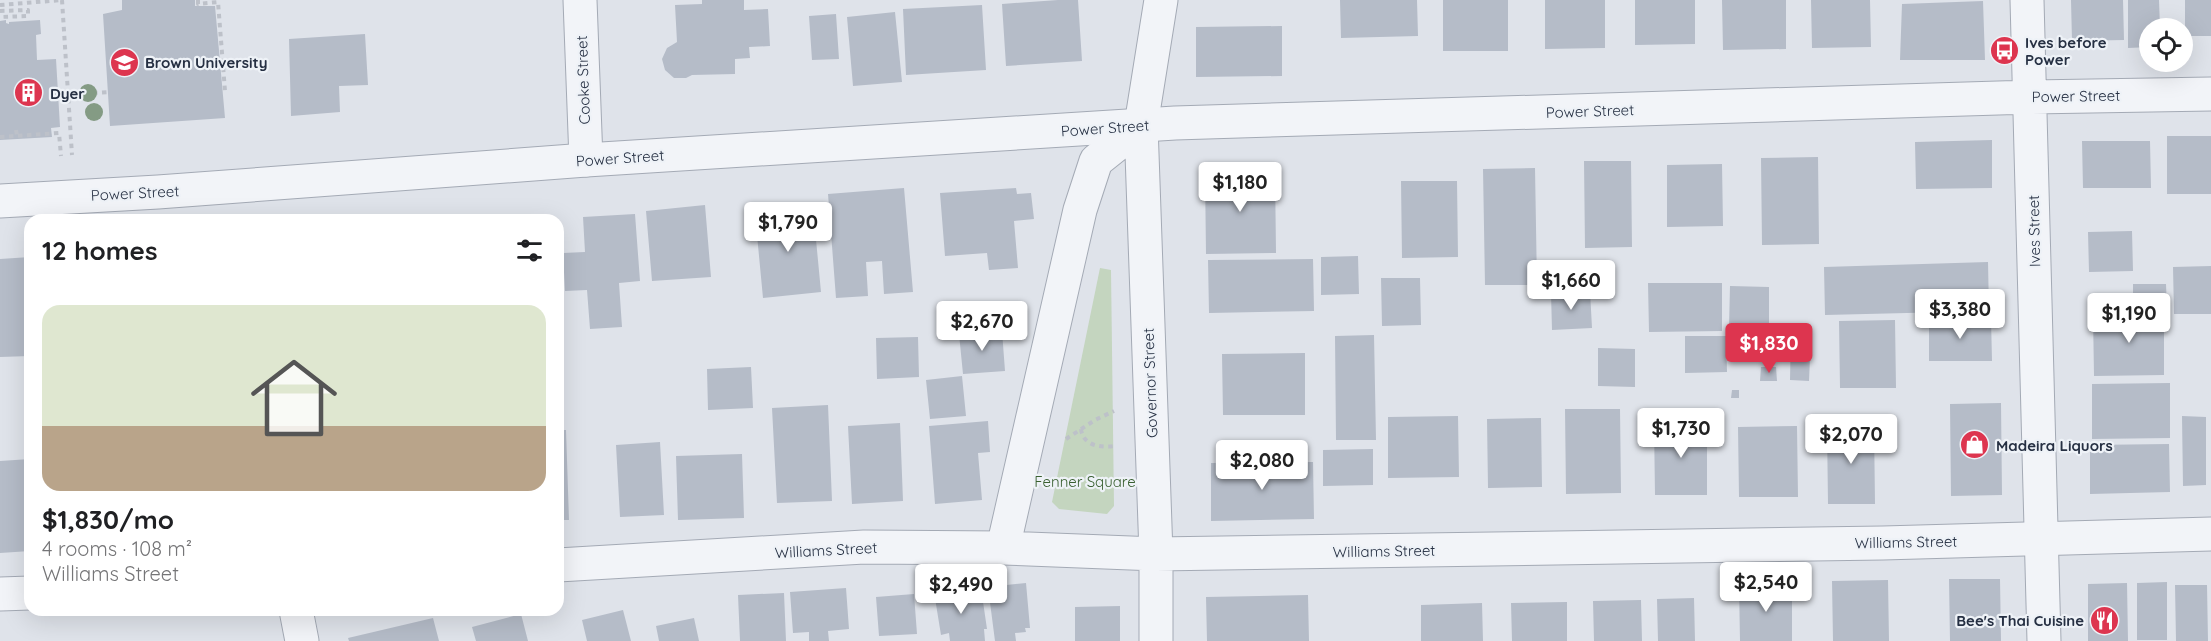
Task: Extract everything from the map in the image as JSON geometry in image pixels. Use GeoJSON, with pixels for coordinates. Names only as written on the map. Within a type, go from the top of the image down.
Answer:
{"type":"FeatureCollection","features":[{"type":"Feature","properties":{"kind":"street","name":"Cooke Street"},"geometry":{"type":"LineString","coordinates":[[580,0],[586,160]]}},
{"type":"Feature","properties":{"kind":"street","name":"Governor Street"},"geometry":{"type":"LineString","coordinates":[[1156,641],[1156,554],[1141,125],[1161,0]]}},
{"type":"Feature","properties":{"kind":"street","name":"Ives Street"},"geometry":{"type":"LineString","coordinates":[[2027,0],[2044,641]]}},
{"type":"Feature","properties":{"kind":"street","name":"Power Street"},"geometry":{"type":"LineString","coordinates":[[0,201],[158,192],[586,160],[1141,125],[2031,97],[2211,94]]}},
{"type":"Feature","properties":{"kind":"street"},"geometry":{"type":"LineString","coordinates":[[1003,548],[1080,210],[1096,161],[1141,125]]}},
{"type":"Feature","properties":{"kind":"street","name":"Williams Street"},"geometry":{"type":"LineString","coordinates":[[564,565],[864,547],[1003,548],[1156,554],[2211,534]]}},
{"type":"Feature","properties":{"kind":"street"},"geometry":{"type":"LineString","coordinates":[[0,594],[24,592]]}},
{"type":"Feature","properties":{"kind":"street"},"geometry":{"type":"LineString","coordinates":[[297,616],[302,641]]}},
{"type":"Feature","properties":{"kind":"path"},"geometry":{"type":"LineString","coordinates":[[0,5],[62,0],[72,155]]}},
{"type":"Feature","properties":{"kind":"path"},"geometry":{"type":"LineString","coordinates":[[198,0],[198,4],[217,1],[225,91]]}},
{"type":"Feature","properties":{"kind":"path"},"geometry":{"type":"LineString","coordinates":[[0,11],[28,10],[28,16],[0,17]]}},
{"type":"Feature","properties":{"kind":"path"},"geometry":{"type":"LineString","coordinates":[[69,96],[84,93],[87,88],[93,93],[109,92]]}},
{"type":"Feature","properties":{"kind":"path"},"geometry":{"type":"LineString","coordinates":[[16,130],[17,136]]}},
{"type":"Feature","properties":{"kind":"path"},"geometry":{"type":"LineString","coordinates":[[0,137],[59,133],[61,156]]}},
{"type":"Feature","properties":{"kind":"path"},"geometry":{"type":"LineString","coordinates":[[1058,445],[1118,408]]}},
{"type":"Feature","properties":{"kind":"path"},"geometry":{"type":"LineString","coordinates":[[1081,429],[1086,442],[1102,447],[1119,445]]}},
{"type":"Feature","properties":{"kind":"green space","name":"Fenner Square"},"geometry":{"type":"Polygon","coordinates":[[[1100,268],[1111,270],[1114,506],[1107,514],[1059,509],[1052,502],[1100,268]]]}},
{"type":"Feature","properties":{"kind":"building"},"geometry":{"type":"Polygon","coordinates":[[[122,0],[195,0],[195,6],[215,6],[225,118],[110,126],[103,14],[122,10],[122,0]]]}},
{"type":"Feature","properties":{"kind":"building"},"geometry":{"type":"Polygon","coordinates":[[[702,0],[744,0],[744,10],[768,9],[770,46],[749,47],[750,58],[735,59],[735,74],[692,75],[686,78],[674,78],[665,70],[662,59],[667,48],[677,42],[675,5],[702,4],[702,0]]]}},
{"type":"Feature","properties":{"kind":"building"},"geometry":{"type":"Polygon","coordinates":[[[1078,0],[1082,61],[1006,66],[1002,4],[1078,0]]]}},
{"type":"Feature","properties":{"kind":"building"},"geometry":{"type":"Polygon","coordinates":[[[1340,0],[1417,0],[1418,36],[1341,38],[1340,0]]]}},
{"type":"Feature","properties":{"kind":"building"},"geometry":{"type":"Polygon","coordinates":[[[1443,0],[1508,0],[1508,51],[1443,51],[1443,0]]]}},
{"type":"Feature","properties":{"kind":"building"},"geometry":{"type":"Polygon","coordinates":[[[1545,0],[1605,0],[1605,48],[1545,49],[1545,0]]]}},
{"type":"Feature","properties":{"kind":"building"},"geometry":{"type":"Polygon","coordinates":[[[1635,0],[1695,0],[1695,44],[1635,45],[1635,0]]]}},
{"type":"Feature","properties":{"kind":"building"},"geometry":{"type":"Polygon","coordinates":[[[1722,0],[1786,0],[1786,49],[1723,50],[1722,0]]]}},
{"type":"Feature","properties":{"kind":"building"},"geometry":{"type":"Polygon","coordinates":[[[1811,0],[1870,0],[1871,47],[1812,48],[1811,0]]]}},
{"type":"Feature","properties":{"kind":"building"},"geometry":{"type":"Polygon","coordinates":[[[2071,0],[2123,0],[2124,40],[2072,41],[2071,0]]]}},
{"type":"Feature","properties":{"kind":"building"},"geometry":{"type":"Polygon","coordinates":[[[2128,0],[2159,0],[2160,18],[2139,18],[2139,48],[2128,48],[2128,0]]]}},
{"type":"Feature","properties":{"kind":"building"},"geometry":{"type":"Polygon","coordinates":[[[2185,0],[2211,0],[2211,36],[2193,36],[2193,18],[2185,18],[2185,0]]]}},
{"type":"Feature","properties":{"kind":"building"},"geometry":{"type":"Polygon","coordinates":[[[1983,1],[1985,60],[1900,60],[1902,4],[1983,1]]]}},
{"type":"Feature","properties":{"kind":"building"},"geometry":{"type":"Polygon","coordinates":[[[982,5],[986,70],[906,75],[903,9],[982,5]]]}},
{"type":"Feature","properties":{"kind":"building"},"geometry":{"type":"Polygon","coordinates":[[[895,12],[902,82],[853,86],[847,17],[895,12]]]}},
{"type":"Feature","properties":{"kind":"building"},"geometry":{"type":"Polygon","coordinates":[[[836,14],[839,59],[812,60],[809,16],[836,14]]]}},
{"type":"Feature","properties":{"kind":"building","name":"Dyer"},"geometry":{"type":"Polygon","coordinates":[[[6,20],[9,24],[9,22],[40,20],[41,34],[36,35],[37,60],[56,59],[60,127],[51,128],[52,137],[0,140],[0,21],[6,20]]]}},
{"type":"Feature","properties":{"kind":"building"},"geometry":{"type":"Polygon","coordinates":[[[1282,26],[1282,76],[1196,77],[1196,27],[1282,26]]]}},
{"type":"Feature","properties":{"kind":"building"},"geometry":{"type":"Polygon","coordinates":[[[365,34],[368,85],[339,86],[340,112],[291,116],[289,39],[365,34]]]}},
{"type":"Feature","properties":{"kind":"building"},"geometry":{"type":"Polygon","coordinates":[[[2167,136],[2211,136],[2211,194],[2167,194],[2167,136]]]}},
{"type":"Feature","properties":{"kind":"building"},"geometry":{"type":"Polygon","coordinates":[[[1992,140],[1992,188],[1916,189],[1915,142],[1992,140]]]}},
{"type":"Feature","properties":{"kind":"building"},"geometry":{"type":"Polygon","coordinates":[[[2082,141],[2150,141],[2151,188],[2083,188],[2082,141]]]}},
{"type":"Feature","properties":{"kind":"building"},"geometry":{"type":"Polygon","coordinates":[[[1818,157],[1819,244],[1762,245],[1761,158],[1818,157]]]}},
{"type":"Feature","properties":{"kind":"building"},"geometry":{"type":"Polygon","coordinates":[[[1584,161],[1631,161],[1632,247],[1585,248],[1584,161]]]}},
{"type":"Feature","properties":{"kind":"building"},"geometry":{"type":"Polygon","coordinates":[[[1722,164],[1723,226],[1667,227],[1667,165],[1722,164]]]}},
{"type":"Feature","properties":{"kind":"building"},"geometry":{"type":"Polygon","coordinates":[[[1535,168],[1537,285],[1485,285],[1483,169],[1535,168]]]}},
{"type":"Feature","properties":{"kind":"building"},"geometry":{"type":"Polygon","coordinates":[[[1275,172],[1276,253],[1206,254],[1205,173],[1275,172]]]}},
{"type":"Feature","properties":{"kind":"building"},"geometry":{"type":"Polygon","coordinates":[[[1401,181],[1457,181],[1458,257],[1402,258],[1401,181]]]}},
{"type":"Feature","properties":{"kind":"building"},"geometry":{"type":"Polygon","coordinates":[[[904,188],[913,292],[884,294],[882,261],[866,262],[868,296],[836,298],[828,194],[904,188]]]}},
{"type":"Feature","properties":{"kind":"building"},"geometry":{"type":"Polygon","coordinates":[[[1016,188],[1017,194],[1031,193],[1034,219],[1014,221],[1018,268],[989,270],[987,253],[945,256],[940,193],[1016,188]]]}},
{"type":"Feature","properties":{"kind":"building"},"geometry":{"type":"Polygon","coordinates":[[[705,205],[711,277],[652,281],[646,211],[705,205]]]}},
{"type":"Feature","properties":{"kind":"building"},"geometry":{"type":"Polygon","coordinates":[[[813,208],[821,292],[763,298],[755,214],[813,208]]]}},
{"type":"Feature","properties":{"kind":"building"},"geometry":{"type":"Polygon","coordinates":[[[635,214],[640,281],[619,283],[622,327],[590,329],[587,290],[565,291],[564,253],[585,252],[583,217],[635,214]]]}},
{"type":"Feature","properties":{"kind":"building"},"geometry":{"type":"Polygon","coordinates":[[[2132,231],[2133,271],[2089,272],[2088,232],[2132,231]]]}},
{"type":"Feature","properties":{"kind":"building"},"geometry":{"type":"Polygon","coordinates":[[[1358,256],[1359,294],[1321,295],[1321,257],[1358,256]]]}},
{"type":"Feature","properties":{"kind":"building"},"geometry":{"type":"Polygon","coordinates":[[[24,257],[24,356],[0,357],[0,259],[24,257]]]}},
{"type":"Feature","properties":{"kind":"building"},"geometry":{"type":"Polygon","coordinates":[[[1313,259],[1314,311],[1209,313],[1208,260],[1313,259]]]}},
{"type":"Feature","properties":{"kind":"building"},"geometry":{"type":"Polygon","coordinates":[[[1988,262],[1989,311],[1825,315],[1824,267],[1988,262]]]}},
{"type":"Feature","properties":{"kind":"building"},"geometry":{"type":"Polygon","coordinates":[[[2211,266],[2211,314],[2174,314],[2173,267],[2211,266]]]}},
{"type":"Feature","properties":{"kind":"building"},"geometry":{"type":"Polygon","coordinates":[[[1381,278],[1420,278],[1421,325],[1382,326],[1381,278]]]}},
{"type":"Feature","properties":{"kind":"building"},"geometry":{"type":"Polygon","coordinates":[[[1648,283],[1722,283],[1722,331],[1649,332],[1648,283]]]}},
{"type":"Feature","properties":{"kind":"building"},"geometry":{"type":"Polygon","coordinates":[[[2133,284],[2166,284],[2167,308],[2133,307],[2133,284]]]}},
{"type":"Feature","properties":{"kind":"building"},"geometry":{"type":"Polygon","coordinates":[[[1730,286],[1769,287],[1769,328],[1729,328],[1730,286]]]}},
{"type":"Feature","properties":{"kind":"building"},"geometry":{"type":"Polygon","coordinates":[[[1590,291],[1592,328],[1552,330],[1551,293],[1590,291]]]}},
{"type":"Feature","properties":{"kind":"building"},"geometry":{"type":"Polygon","coordinates":[[[2164,313],[2164,375],[2094,376],[2093,314],[2164,313]]]}},
{"type":"Feature","properties":{"kind":"building"},"geometry":{"type":"Polygon","coordinates":[[[1929,318],[1991,318],[1992,361],[1929,361],[1929,318]]]}},
{"type":"Feature","properties":{"kind":"building"},"geometry":{"type":"Polygon","coordinates":[[[1895,320],[1896,388],[1840,388],[1839,321],[1895,320]]]}},
{"type":"Feature","properties":{"kind":"building"},"geometry":{"type":"Polygon","coordinates":[[[1763,330],[1777,330],[1776,346],[1762,345],[1763,330]]]}},
{"type":"Feature","properties":{"kind":"building"},"geometry":{"type":"Polygon","coordinates":[[[1002,331],[1005,371],[963,374],[959,334],[1002,331]]]}},
{"type":"Feature","properties":{"kind":"building"},"geometry":{"type":"Polygon","coordinates":[[[1791,333],[1811,334],[1809,381],[1790,380],[1791,333]]]}},
{"type":"Feature","properties":{"kind":"building"},"geometry":{"type":"Polygon","coordinates":[[[1374,335],[1376,440],[1336,440],[1335,336],[1374,335]]]}},
{"type":"Feature","properties":{"kind":"building"},"geometry":{"type":"Polygon","coordinates":[[[1685,336],[1726,336],[1727,372],[1685,373],[1685,336]]]}},
{"type":"Feature","properties":{"kind":"building"},"geometry":{"type":"Polygon","coordinates":[[[918,337],[919,377],[877,379],[876,338],[918,337]]]}},
{"type":"Feature","properties":{"kind":"building"},"geometry":{"type":"Polygon","coordinates":[[[1598,348],[1635,349],[1635,387],[1598,386],[1598,348]]]}},
{"type":"Feature","properties":{"kind":"building"},"geometry":{"type":"Polygon","coordinates":[[[1305,353],[1305,415],[1223,415],[1222,354],[1305,353]]]}},
{"type":"Feature","properties":{"kind":"building"},"geometry":{"type":"Polygon","coordinates":[[[751,367],[753,408],[708,410],[707,369],[751,367]]]}},
{"type":"Feature","properties":{"kind":"building"},"geometry":{"type":"Polygon","coordinates":[[[1761,367],[1776,367],[1777,381],[1760,381],[1761,367]]]}},
{"type":"Feature","properties":{"kind":"building"},"geometry":{"type":"Polygon","coordinates":[[[962,376],[966,416],[930,419],[926,380],[962,376]]]}},
{"type":"Feature","properties":{"kind":"building"},"geometry":{"type":"Polygon","coordinates":[[[2170,383],[2170,438],[2092,439],[2092,384],[2170,383]]]}},
{"type":"Feature","properties":{"kind":"building"},"geometry":{"type":"Polygon","coordinates":[[[1732,390],[1739,390],[1739,398],[1731,398],[1732,390]]]}},
{"type":"Feature","properties":{"kind":"building"},"geometry":{"type":"Polygon","coordinates":[[[2001,403],[2002,495],[1951,496],[1950,404],[2001,403]]]}},
{"type":"Feature","properties":{"kind":"building"},"geometry":{"type":"Polygon","coordinates":[[[828,405],[832,501],[777,503],[772,408],[828,405]]]}},
{"type":"Feature","properties":{"kind":"building"},"geometry":{"type":"Polygon","coordinates":[[[1565,409],[1620,409],[1621,493],[1566,494],[1565,409]]]}},
{"type":"Feature","properties":{"kind":"building"},"geometry":{"type":"Polygon","coordinates":[[[1458,416],[1459,477],[1388,478],[1388,417],[1458,416]]]}},
{"type":"Feature","properties":{"kind":"building"},"geometry":{"type":"Polygon","coordinates":[[[2182,416],[2206,417],[2206,485],[2183,486],[2182,416]]]}},
{"type":"Feature","properties":{"kind":"building"},"geometry":{"type":"Polygon","coordinates":[[[1541,418],[1542,487],[1488,488],[1487,419],[1541,418]]]}},
{"type":"Feature","properties":{"kind":"building"},"geometry":{"type":"Polygon","coordinates":[[[988,421],[990,452],[978,453],[982,500],[935,504],[929,426],[988,421]]]}},
{"type":"Feature","properties":{"kind":"building"},"geometry":{"type":"Polygon","coordinates":[[[900,423],[903,501],[852,504],[848,426],[900,423]]]}},
{"type":"Feature","properties":{"kind":"building"},"geometry":{"type":"Polygon","coordinates":[[[1707,423],[1707,495],[1655,495],[1654,424],[1707,423]]]}},
{"type":"Feature","properties":{"kind":"building"},"geometry":{"type":"Polygon","coordinates":[[[1874,425],[1875,504],[1828,504],[1827,426],[1874,425]]]}},
{"type":"Feature","properties":{"kind":"building"},"geometry":{"type":"Polygon","coordinates":[[[1797,426],[1798,497],[1739,497],[1738,427],[1797,426]]]}},
{"type":"Feature","properties":{"kind":"building"},"geometry":{"type":"Polygon","coordinates":[[[564,430],[566,430],[569,520],[564,520],[564,430]]]}},
{"type":"Feature","properties":{"kind":"building"},"geometry":{"type":"Polygon","coordinates":[[[660,442],[664,515],[620,517],[616,445],[660,442]]]}},
{"type":"Feature","properties":{"kind":"building"},"geometry":{"type":"Polygon","coordinates":[[[2169,444],[2170,492],[2090,494],[2090,445],[2169,444]]]}},
{"type":"Feature","properties":{"kind":"building"},"geometry":{"type":"Polygon","coordinates":[[[1373,449],[1373,485],[1323,486],[1323,450],[1373,449]]]}},
{"type":"Feature","properties":{"kind":"building"},"geometry":{"type":"Polygon","coordinates":[[[742,454],[744,518],[678,520],[676,456],[742,454]]]}},
{"type":"Feature","properties":{"kind":"building"},"geometry":{"type":"Polygon","coordinates":[[[24,459],[24,551],[0,553],[0,461],[24,459]]]}},
{"type":"Feature","properties":{"kind":"building"},"geometry":{"type":"Polygon","coordinates":[[[1313,462],[1314,519],[1211,521],[1211,463],[1313,462]]]}},
{"type":"Feature","properties":{"kind":"building"},"geometry":{"type":"Polygon","coordinates":[[[1949,579],[2000,579],[2001,641],[1950,641],[1949,579]]]}},
{"type":"Feature","properties":{"kind":"building"},"geometry":{"type":"Polygon","coordinates":[[[1888,580],[1889,641],[1833,641],[1832,581],[1888,580]]]}},
{"type":"Feature","properties":{"kind":"building"},"geometry":{"type":"Polygon","coordinates":[[[2167,582],[2167,640],[2137,640],[2137,583],[2167,582]]]}},
{"type":"Feature","properties":{"kind":"building"},"geometry":{"type":"Polygon","coordinates":[[[1026,583],[1030,628],[1025,628],[1026,632],[1015,633],[1016,641],[995,641],[988,587],[1026,583]]]}},
{"type":"Feature","properties":{"kind":"building"},"geometry":{"type":"Polygon","coordinates":[[[2127,583],[2128,641],[2088,641],[2088,584],[2127,583]]]}},
{"type":"Feature","properties":{"kind":"building"},"geometry":{"type":"Polygon","coordinates":[[[1739,585],[1792,585],[1792,641],[1740,641],[1739,585]]]}},
{"type":"Feature","properties":{"kind":"building"},"geometry":{"type":"Polygon","coordinates":[[[2175,585],[2207,585],[2208,641],[2176,641],[2175,585]]]}},
{"type":"Feature","properties":{"kind":"building"},"geometry":{"type":"Polygon","coordinates":[[[970,586],[971,597],[982,595],[987,629],[984,629],[985,641],[950,641],[949,633],[941,635],[934,592],[970,586]]]}},
{"type":"Feature","properties":{"kind":"building"},"geometry":{"type":"Polygon","coordinates":[[[846,588],[849,629],[828,631],[829,641],[809,641],[809,632],[793,633],[790,592],[846,588]]]}},
{"type":"Feature","properties":{"kind":"building"},"geometry":{"type":"Polygon","coordinates":[[[784,593],[786,641],[740,641],[738,595],[784,593]]]}},
{"type":"Feature","properties":{"kind":"building"},"geometry":{"type":"Polygon","coordinates":[[[914,594],[917,634],[879,636],[876,597],[914,594]]]}},
{"type":"Feature","properties":{"kind":"building"},"geometry":{"type":"Polygon","coordinates":[[[1308,595],[1309,641],[1207,641],[1206,597],[1308,595]]]}},
{"type":"Feature","properties":{"kind":"building"},"geometry":{"type":"Polygon","coordinates":[[[1694,598],[1695,641],[1658,641],[1657,599],[1694,598]]]}},
{"type":"Feature","properties":{"kind":"building"},"geometry":{"type":"Polygon","coordinates":[[[1641,600],[1642,641],[1594,641],[1593,601],[1641,600]]]}},
{"type":"Feature","properties":{"kind":"building"},"geometry":{"type":"Polygon","coordinates":[[[1567,602],[1567,641],[1512,641],[1511,603],[1567,602]]]}},
{"type":"Feature","properties":{"kind":"building"},"geometry":{"type":"Polygon","coordinates":[[[1482,603],[1483,641],[1421,641],[1421,605],[1482,603]]]}},
{"type":"Feature","properties":{"kind":"building"},"geometry":{"type":"Polygon","coordinates":[[[1120,606],[1120,641],[1075,641],[1075,607],[1120,606]]]}},
{"type":"Feature","properties":{"kind":"building"},"geometry":{"type":"Polygon","coordinates":[[[623,610],[631,641],[587,641],[582,620],[623,610]]]}},
{"type":"Feature","properties":{"kind":"building"},"geometry":{"type":"Polygon","coordinates":[[[522,616],[528,641],[476,641],[472,627],[522,616]]]}},
{"type":"Feature","properties":{"kind":"building"},"geometry":{"type":"Polygon","coordinates":[[[433,618],[439,641],[349,641],[348,638],[433,618]]]}},
{"type":"Feature","properties":{"kind":"building"},"geometry":{"type":"Polygon","coordinates":[[[694,618],[699,641],[659,641],[656,626],[694,618]]]}},
{"type":"Feature","properties":{"kind":"place","name":"Ives before Power"},"geometry":{"type":"Point","coordinates":[2004,51]}},
{"type":"Feature","properties":{"kind":"place","name":"Brown University"},"geometry":{"type":"Point","coordinates":[124,62]}},
{"type":"Feature","properties":{"kind":"place","name":"Dyer"},"geometry":{"type":"Point","coordinates":[29,93]}},
{"type":"Feature","properties":{"kind":"place","name":"Madeira Liquors"},"geometry":{"type":"Point","coordinates":[1975,445]}},
{"type":"Feature","properties":{"kind":"place","name":"Bee's Thai Cuisine"},"geometry":{"type":"Point","coordinates":[2105,620]}}]}
